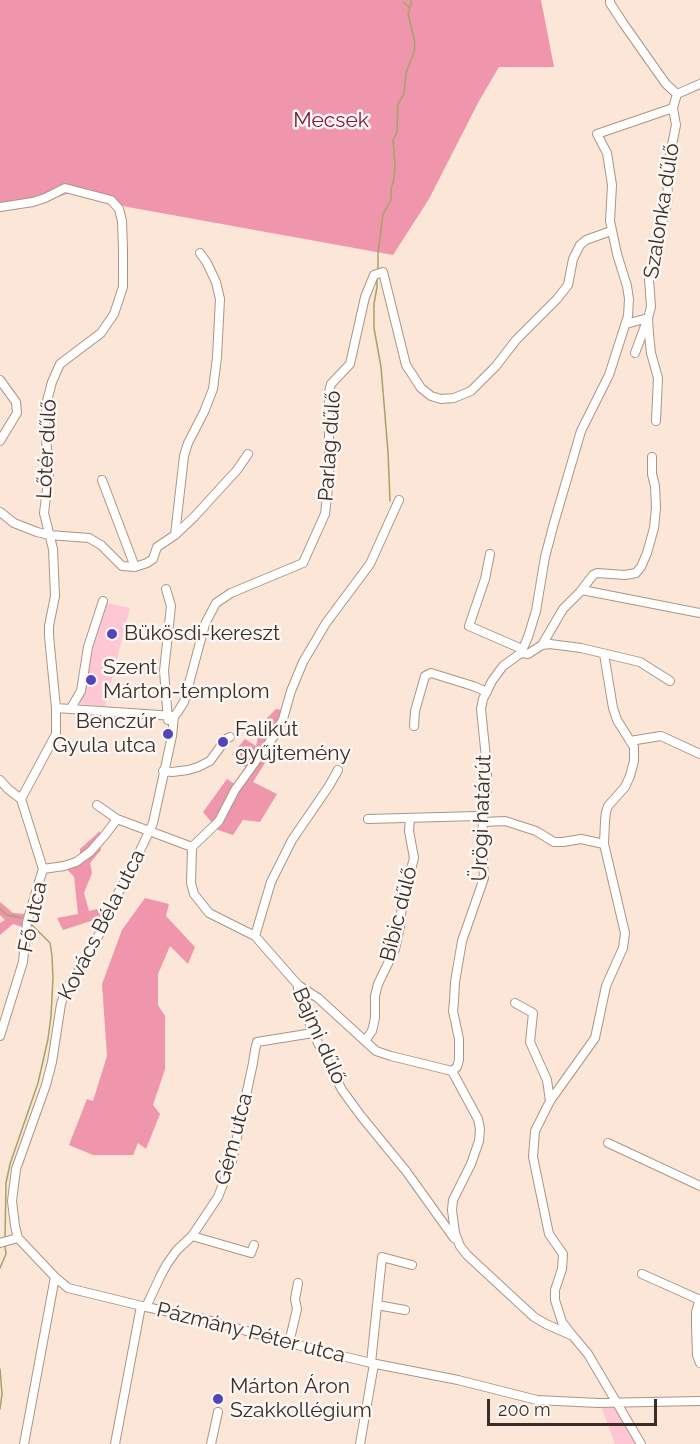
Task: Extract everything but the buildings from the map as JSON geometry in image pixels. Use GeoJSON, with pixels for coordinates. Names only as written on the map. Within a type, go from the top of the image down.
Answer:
{"type":"FeatureCollection","features":[{"type":"Feature","properties":{"kind":"street"},"geometry":{"type":"LineString","coordinates":[[610,0],[623,23],[666,84],[677,94],[700,84]]}},
{"type":"Feature","properties":{"kind":"street","name":"Szalonka dűlő"},"geometry":{"type":"LineString","coordinates":[[656,421],[658,378],[651,353],[648,318],[651,307],[649,279],[668,199],[669,160],[676,125],[673,108],[677,94]]}},
{"type":"Feature","properties":{"kind":"street","name":"Ürögi határút"},"geometry":{"type":"LineString","coordinates":[[452,1071],[457,1067],[459,1060],[459,1039],[453,1011],[455,982],[462,941],[484,878],[482,847],[488,768],[481,709],[492,681],[503,666],[521,651],[528,637],[536,611],[545,557],[581,431],[609,375],[628,316],[628,292],[609,222],[612,185],[607,153],[597,134],[673,108]]}},
{"type":"Feature","properties":{"kind":"street","name":"Lőtér dűlő"},"geometry":{"type":"LineString","coordinates":[[0,207],[33,202],[65,188],[111,200],[119,209],[122,221],[123,287],[114,315],[101,333],[60,364],[47,401],[45,427],[49,473],[44,513],[53,549],[55,596],[49,636],[56,708],[56,734],[21,799]]}},
{"type":"Feature","properties":{"kind":"street","name":"Parlag dűlő"},"geometry":{"type":"LineString","coordinates":[[173,715],[184,702],[205,624],[216,603],[231,593],[303,563],[314,539],[325,514],[329,479],[329,392],[332,384],[350,364],[365,297],[374,275],[384,272],[406,364],[421,388],[431,396],[441,399],[453,398],[471,391],[496,366],[516,340],[557,299],[568,285],[573,259],[580,245],[586,240],[611,231]]}},
{"type":"Feature","properties":{"kind":"street"},"geometry":{"type":"LineString","coordinates":[[175,535],[184,456],[188,442],[213,389],[217,357],[220,299],[212,272],[200,253]]}},
{"type":"Feature","properties":{"kind":"street"},"geometry":{"type":"LineString","coordinates":[[626,324],[648,318]]}},
{"type":"Feature","properties":{"kind":"street"},"geometry":{"type":"LineString","coordinates":[[635,352],[648,318]]}},
{"type":"Feature","properties":{"kind":"street"},"geometry":{"type":"LineString","coordinates":[[0,380],[16,402],[17,413],[0,441]]}},
{"type":"Feature","properties":{"kind":"street"},"geometry":{"type":"LineString","coordinates":[[0,512],[14,523],[37,532],[89,538],[101,545],[122,566],[135,567],[153,559],[157,547],[175,535],[195,516],[237,470],[248,454]]}},
{"type":"Feature","properties":{"kind":"street"},"geometry":{"type":"LineString","coordinates":[[542,645],[563,609],[594,575],[597,573],[625,575],[636,573],[641,567],[654,528],[656,508],[652,457]]}},
{"type":"Feature","properties":{"kind":"street"},"geometry":{"type":"LineString","coordinates":[[102,480],[135,567]]}},
{"type":"Feature","properties":{"kind":"street"},"geometry":{"type":"LineString","coordinates":[[97,805],[117,819],[192,847],[219,821],[235,790],[276,733],[303,662],[326,623],[370,564],[399,500]]}},
{"type":"Feature","properties":{"kind":"street"},"geometry":{"type":"LineString","coordinates":[[490,554],[485,579],[469,626],[528,654],[542,645],[563,645],[640,662],[670,681]]}},
{"type":"Feature","properties":{"kind":"street"},"geometry":{"type":"LineString","coordinates":[[56,708],[173,715],[164,671],[171,606],[166,589]]}},
{"type":"Feature","properties":{"kind":"street"},"geometry":{"type":"LineString","coordinates":[[582,590],[700,614]]}},
{"type":"Feature","properties":{"kind":"street"},"geometry":{"type":"LineString","coordinates":[[71,708],[81,691],[88,647],[103,601]]}},
{"type":"Feature","properties":{"kind":"street"},"geometry":{"type":"LineString","coordinates":[[604,654],[613,708],[617,720],[634,747],[634,761],[625,787],[608,806],[606,812],[604,844],[625,933],[623,948],[606,986],[595,1038],[550,1101],[535,1131],[533,1157],[549,1234],[563,1254],[562,1269],[555,1290],[555,1300],[562,1322],[588,1354],[641,1444]]}},
{"type":"Feature","properties":{"kind":"street"},"geometry":{"type":"LineString","coordinates":[[414,726],[415,711],[425,675],[431,673],[487,692]]}},
{"type":"Feature","properties":{"kind":"street","name":"Kovács Béla utca"},"geometry":{"type":"LineString","coordinates":[[18,1238],[12,1201],[16,1169],[46,1085],[63,997],[102,929],[153,823],[172,736],[173,715]]}},
{"type":"Feature","properties":{"kind":"street"},"geometry":{"type":"LineString","coordinates":[[630,741],[661,736],[700,754]]}},
{"type":"Feature","properties":{"kind":"street"},"geometry":{"type":"LineString","coordinates":[[163,771],[180,771],[198,767],[210,761],[230,737]]}},
{"type":"Feature","properties":{"kind":"street"},"geometry":{"type":"LineString","coordinates":[[255,936],[271,882],[287,849],[338,770]]}},
{"type":"Feature","properties":{"kind":"street"},"geometry":{"type":"LineString","coordinates":[[0,780],[21,799]]}},
{"type":"Feature","properties":{"kind":"street","name":"Fő utca"},"geometry":{"type":"LineString","coordinates":[[0,1036],[23,962],[27,922],[43,869],[21,799]]}},
{"type":"Feature","properties":{"kind":"street"},"geometry":{"type":"LineString","coordinates":[[368,819],[477,816],[483,820],[505,821],[536,831],[554,842],[581,839],[604,844]]}},
{"type":"Feature","properties":{"kind":"street","name":"Bíbic dűlő"},"geometry":{"type":"LineString","coordinates":[[364,1041],[372,1031],[378,984],[395,949],[400,927],[402,904],[414,858],[409,831],[410,818]]}},
{"type":"Feature","properties":{"kind":"street"},"geometry":{"type":"LineString","coordinates":[[43,869],[76,862],[90,852],[117,819]]}},
{"type":"Feature","properties":{"kind":"street","name":"Bajmi dűlő"},"geometry":{"type":"LineString","coordinates":[[192,847],[191,883],[194,894],[209,913],[255,936],[298,985],[313,1033],[342,1090],[406,1170],[460,1246]]}},
{"type":"Feature","properties":{"kind":"street"},"geometry":{"type":"LineString","coordinates":[[298,985],[318,998],[376,1051],[452,1071],[478,1119],[480,1129],[479,1141],[471,1164],[453,1200],[455,1233],[460,1246],[534,1317],[573,1336]]}},
{"type":"Feature","properties":{"kind":"street"},"geometry":{"type":"LineString","coordinates":[[515,1003],[533,1014],[530,1042],[547,1080],[550,1101]]}},
{"type":"Feature","properties":{"kind":"street","name":"Gém utca"},"geometry":{"type":"LineString","coordinates":[[115,1444],[143,1306],[167,1264],[177,1250],[192,1236],[218,1197],[232,1161],[257,1042],[313,1033]]}},
{"type":"Feature","properties":{"kind":"street"},"geometry":{"type":"LineString","coordinates":[[608,1143],[700,1186]]}},
{"type":"Feature","properties":{"kind":"street"},"geometry":{"type":"LineString","coordinates":[[192,1236],[251,1253],[254,1245]]}},
{"type":"Feature","properties":{"kind":"street"},"geometry":{"type":"LineString","coordinates":[[0,1243],[18,1238]]}},
{"type":"Feature","properties":{"kind":"street","name":"Pázmány Péter utca"},"geometry":{"type":"LineString","coordinates":[[18,1238],[68,1288],[204,1319],[373,1364],[458,1380],[537,1400],[616,1403],[700,1401]]}},
{"type":"Feature","properties":{"kind":"street"},"geometry":{"type":"LineString","coordinates":[[360,1444],[373,1364],[382,1257],[412,1265]]}},
{"type":"Feature","properties":{"kind":"street"},"geometry":{"type":"LineString","coordinates":[[642,1274],[700,1299],[696,1312],[697,1355],[700,1363]]}},
{"type":"Feature","properties":{"kind":"street"},"geometry":{"type":"LineString","coordinates":[[24,1444],[55,1277]]}},
{"type":"Feature","properties":{"kind":"street"},"geometry":{"type":"LineString","coordinates":[[290,1343],[297,1309],[295,1299],[298,1283]]}},
{"type":"Feature","properties":{"kind":"street"},"geometry":{"type":"LineString","coordinates":[[378,1305],[405,1310]]}},
{"type":"Feature","properties":{"kind":"street"},"geometry":{"type":"LineString","coordinates":[[211,1444],[218,1412]]}},
{"type":"Feature","properties":{"kind":"shaded area"},"geometry":{"type":"Polygon","coordinates":[[[102,602],[130,608],[105,706],[80,704],[83,672],[102,602]]]}},
{"type":"Feature","properties":{"kind":"shaded area"},"geometry":{"type":"Polygon","coordinates":[[[617,1405],[641,1444],[615,1444],[601,1406],[617,1405]]]}},
{"type":"Feature","properties":{"kind":"green space","name":"Mecsek"},"geometry":{"type":"Polygon","coordinates":[[[0,0],[541,0],[554,67],[499,67],[429,199],[393,255],[128,207],[70,193],[21,208],[0,208],[0,0]]]}},
{"type":"Feature","properties":{"kind":"green space"},"geometry":{"type":"Polygon","coordinates":[[[276,709],[282,710],[270,747],[273,750],[253,782],[277,794],[260,822],[243,820],[233,835],[218,830],[203,812],[227,779],[236,785],[248,770],[232,754],[245,739],[256,746],[261,724],[276,709]]]}},
{"type":"Feature","properties":{"kind":"green space"},"geometry":{"type":"Polygon","coordinates":[[[100,831],[101,850],[90,863],[92,873],[84,893],[89,911],[101,908],[103,917],[63,930],[57,918],[78,914],[74,877],[65,867],[59,868],[57,862],[74,860],[80,856],[80,849],[100,831]]]}},
{"type":"Feature","properties":{"kind":"green space"},"geometry":{"type":"Polygon","coordinates":[[[145,898],[169,904],[166,916],[195,947],[188,964],[170,946],[158,974],[158,1005],[165,1016],[165,1069],[153,1105],[160,1114],[146,1149],[138,1143],[133,1155],[93,1155],[69,1145],[87,1099],[93,1101],[107,1056],[102,984],[122,930],[145,898]]]}},
{"type":"Feature","properties":{"kind":"green space"},"geometry":{"type":"Polygon","coordinates":[[[0,902],[13,913],[26,914],[23,927],[13,924],[0,935],[0,923],[5,920],[0,915],[0,902]]]}},
{"type":"Feature","properties":{"kind":"waterway"},"geometry":{"type":"LineString","coordinates":[[378,270],[383,214],[391,200],[394,179],[393,140],[397,132],[398,104],[404,94],[406,73],[414,52],[415,43],[408,13],[411,0]]}},
{"type":"Feature","properties":{"kind":"waterway"},"geometry":{"type":"LineString","coordinates":[[403,2],[409,7]]}},
{"type":"Feature","properties":{"kind":"waterway"},"geometry":{"type":"LineString","coordinates":[[377,277],[374,328],[381,367],[390,501]]}},
{"type":"Feature","properties":{"kind":"waterway"},"geometry":{"type":"LineString","coordinates":[[0,909],[7,915],[21,918]]}},
{"type":"Feature","properties":{"kind":"waterway"},"geometry":{"type":"LineString","coordinates":[[5,1238],[6,1183],[10,1164],[38,1083],[51,1016],[53,978],[50,943],[31,924]]}},
{"type":"Feature","properties":{"kind":"waterway"},"geometry":{"type":"LineString","coordinates":[[0,1268],[6,1254],[5,1246]]}},
{"type":"Feature","properties":{"kind":"waterway"},"geometry":{"type":"LineString","coordinates":[[0,1369],[2,1394],[0,1409]]}},
{"type":"Feature","properties":{"kind":"place","name":"Bükösdi-kereszt"},"geometry":{"type":"Point","coordinates":[112,634]}},
{"type":"Feature","properties":{"kind":"place","name":"Szent Márton-templom"},"geometry":{"type":"Point","coordinates":[91,680]}},
{"type":"Feature","properties":{"kind":"place","name":"Benczúr Gyula utca"},"geometry":{"type":"Point","coordinates":[168,734]}},
{"type":"Feature","properties":{"kind":"place","name":"Falikút gyűjtemény"},"geometry":{"type":"Point","coordinates":[223,742]}},
{"type":"Feature","properties":{"kind":"place","name":"Márton Áron Szakkollégium"},"geometry":{"type":"Point","coordinates":[218,1399]}}]}
